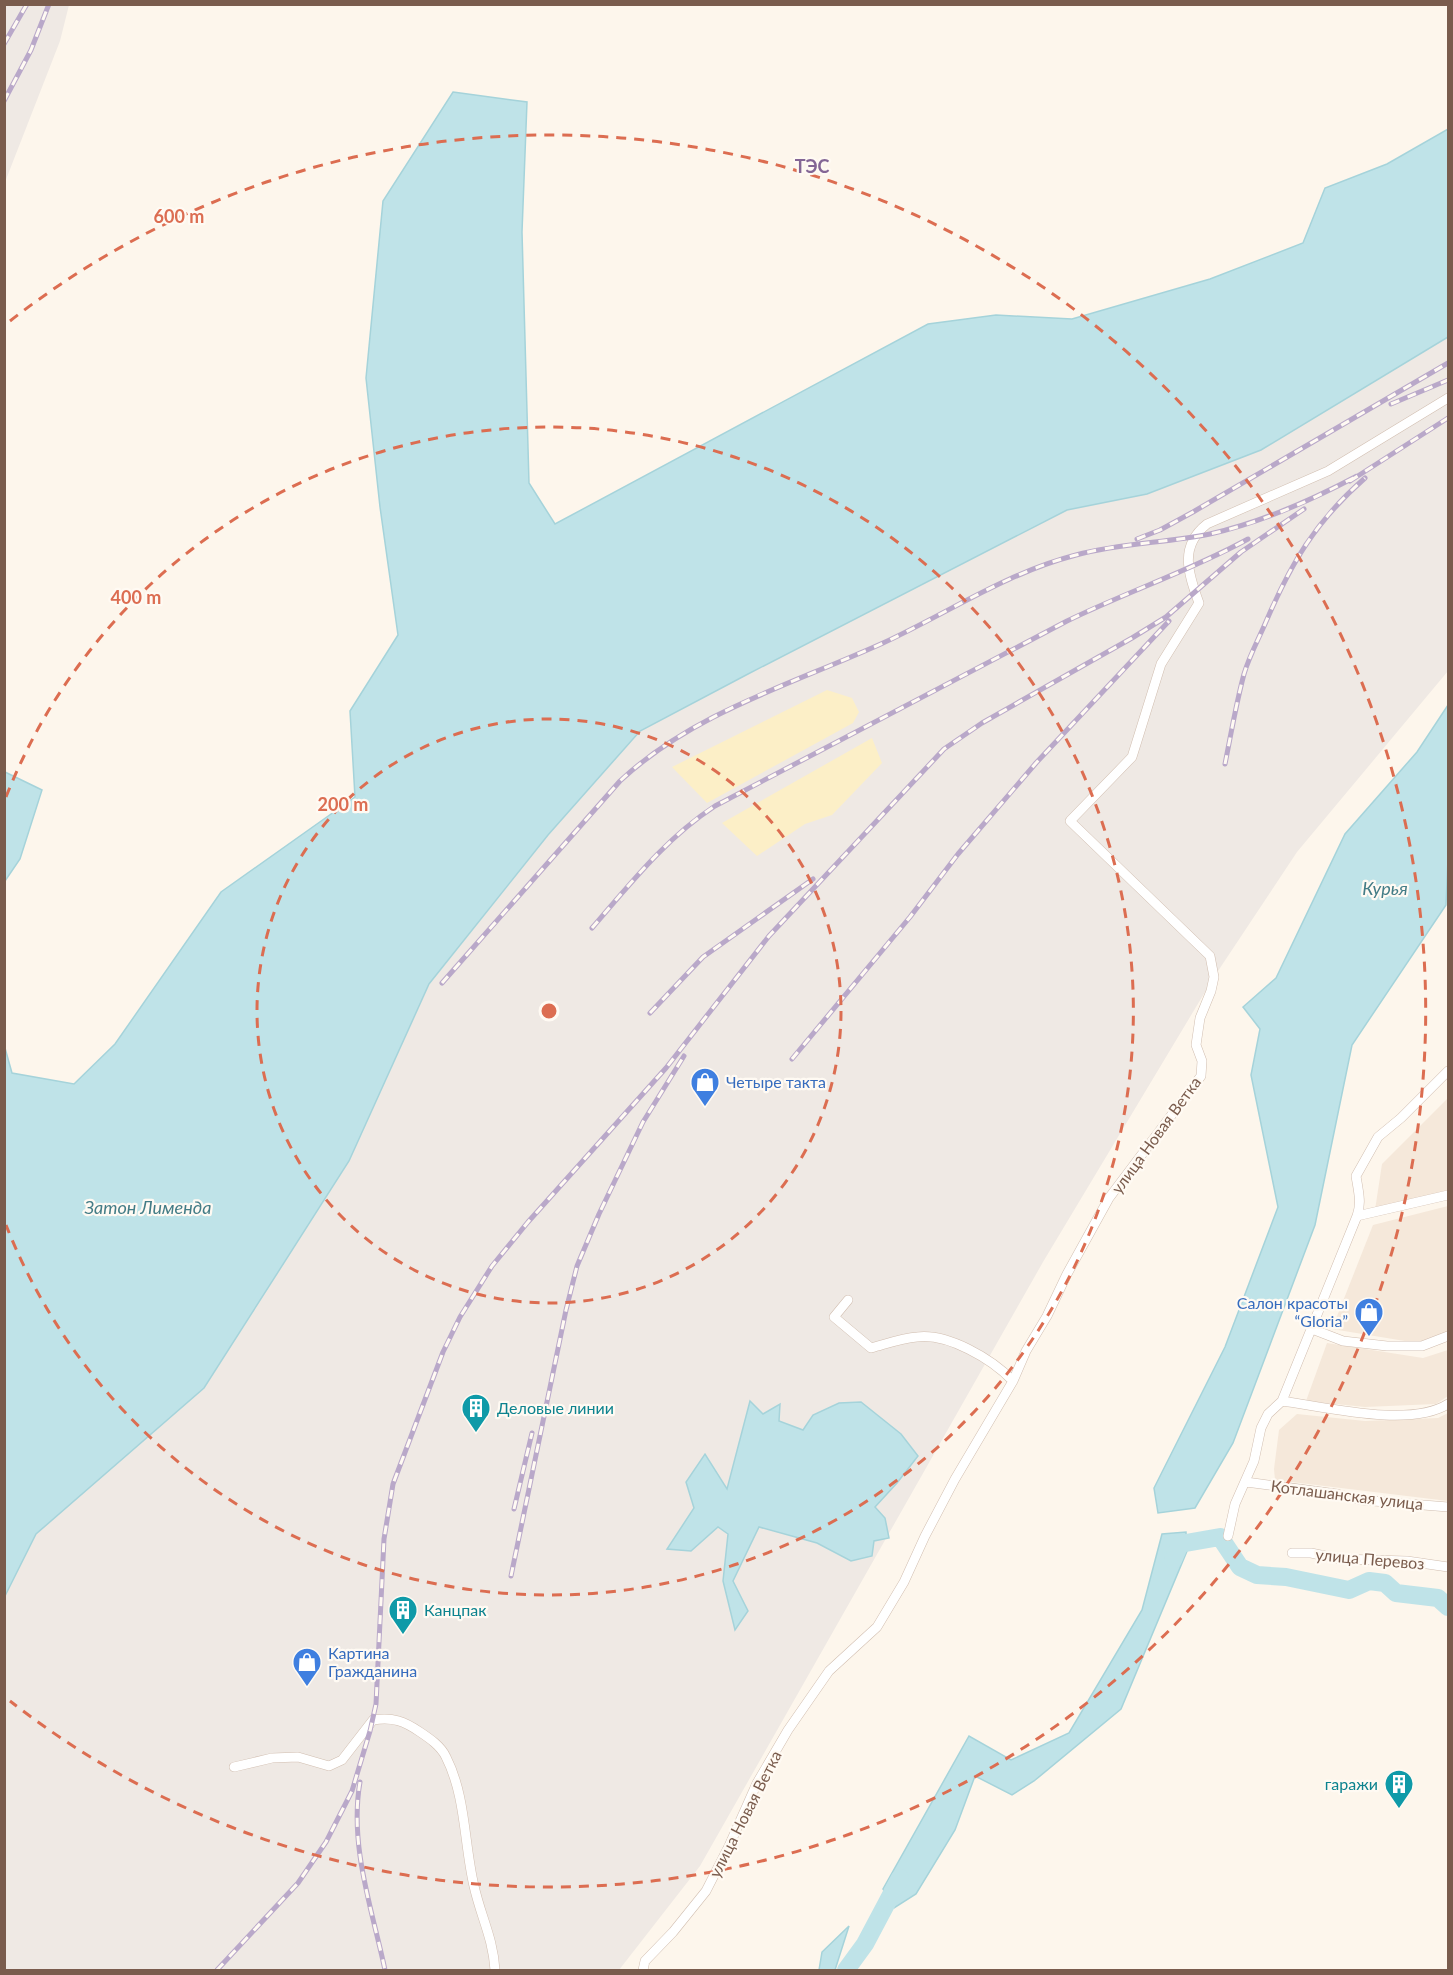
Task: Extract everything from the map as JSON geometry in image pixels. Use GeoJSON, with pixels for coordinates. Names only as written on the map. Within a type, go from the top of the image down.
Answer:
{"type":"FeatureCollection","features":[{"type":"Feature","properties":{"kind":"street","name":"улица Новая Ветка"},"geometry":{"type":"LineString","coordinates":[[643,1971],[645,1961],[673,1932],[706,1891],[757,1783],[788,1730],[829,1671],[877,1627],[904,1582],[955,1479],[1013,1381],[1026,1351],[1109,1198],[1202,1076],[1202,1061],[1196,1045],[1200,1018],[1214,977],[1210,956],[1070,821],[1132,757],[1161,663],[1199,603],[1191,579],[1188,548],[1200,529],[1328,471],[1449,398]]}},
{"type":"Feature","properties":{"kind":"street"},"geometry":{"type":"LineString","coordinates":[[1228,1536],[1235,1504],[1254,1461],[1256,1445],[1264,1421],[1282,1401],[1357,1216],[1359,1194],[1356,1176],[1378,1137],[1401,1119],[1449,1071]]}},
{"type":"Feature","properties":{"kind":"street"},"geometry":{"type":"LineString","coordinates":[[1357,1216],[1449,1195]]}},
{"type":"Feature","properties":{"kind":"street"},"geometry":{"type":"LineString","coordinates":[[848,1300],[834,1317],[871,1348],[918,1336],[953,1342],[981,1356],[1005,1372],[1013,1381]]}},
{"type":"Feature","properties":{"kind":"street"},"geometry":{"type":"LineString","coordinates":[[1312,1329],[1343,1341],[1388,1346],[1422,1346],[1449,1336]]}},
{"type":"Feature","properties":{"kind":"street"},"geometry":{"type":"LineString","coordinates":[[1282,1401],[1365,1414],[1410,1414],[1438,1411],[1449,1404]]}},
{"type":"Feature","properties":{"kind":"street","name":"Котлашанская улица"},"geometry":{"type":"LineString","coordinates":[[1246,1482],[1337,1494],[1361,1500],[1449,1507]]}},
{"type":"Feature","properties":{"kind":"street","name":"улица Перевоз"},"geometry":{"type":"LineString","coordinates":[[1292,1553],[1311,1553],[1340,1559],[1407,1561],[1449,1567]]}},
{"type":"Feature","properties":{"kind":"street"},"geometry":{"type":"LineString","coordinates":[[234,1767],[272,1758],[298,1757],[329,1766],[342,1760],[373,1720],[408,1724],[430,1738],[446,1755],[457,1788],[474,1888],[493,1947],[495,1971]]}},
{"type":"Feature","properties":{"kind":"shaded area"},"geometry":{"type":"Polygon","coordinates":[[[5,4],[69,5],[60,41],[5,182],[5,4]]]}},
{"type":"Feature","properties":{"kind":"shaded area"},"geometry":{"type":"Polygon","coordinates":[[[1448,337],[1448,671],[1297,852],[1214,977],[1043,1262],[700,1866],[619,1970],[5,1970],[4,1596],[36,1534],[204,1388],[349,1161],[429,985],[548,835],[640,731],[1067,510],[1147,494],[1261,450],[1448,337]]]}},
{"type":"Feature","properties":{"kind":"shaded area"},"geometry":{"type":"Polygon","coordinates":[[[1448,1098],[1448,1190],[1375,1210],[1382,1164],[1448,1098]]]}},
{"type":"Feature","properties":{"kind":"shaded area"},"geometry":{"type":"Polygon","coordinates":[[[1448,1206],[1448,1334],[1423,1344],[1332,1329],[1373,1225],[1448,1206]]]}},
{"type":"Feature","properties":{"kind":"shaded area"},"geometry":{"type":"Polygon","coordinates":[[[1327,1343],[1423,1358],[1448,1350],[1448,1396],[1436,1404],[1365,1407],[1306,1401],[1327,1343]]]}},
{"type":"Feature","properties":{"kind":"shaded area"},"geometry":{"type":"Polygon","coordinates":[[[1448,1413],[1448,1501],[1275,1480],[1274,1469],[1279,1430],[1297,1414],[1365,1421],[1438,1418],[1448,1413]]]}},
{"type":"Feature","properties":{"kind":"sand"},"geometry":{"type":"Polygon","coordinates":[[[827,690],[852,698],[859,712],[853,723],[707,803],[672,767],[827,690]]]}},
{"type":"Feature","properties":{"kind":"sand"},"geometry":{"type":"Polygon","coordinates":[[[872,738],[882,763],[832,815],[805,824],[757,856],[722,823],[872,738]]]}},
{"type":"Feature","properties":{"kind":"water","name":"Затон Лименда"},"geometry":{"type":"Polygon","coordinates":[[[453,92],[527,102],[522,232],[529,483],[555,524],[928,324],[996,315],[1072,319],[1210,279],[1303,243],[1325,188],[1387,164],[1448,129],[1448,337],[1261,450],[1147,494],[1067,510],[640,731],[548,835],[429,984],[349,1161],[204,1388],[36,1534],[5,1596],[5,1048],[12,1073],[74,1084],[115,1044],[221,892],[355,797],[350,711],[398,635],[380,507],[366,378],[383,201],[453,92]]]}},
{"type":"Feature","properties":{"kind":"water","name":"Курья"},"geometry":{"type":"Polygon","coordinates":[[[1448,705],[1446,905],[1352,1045],[1315,1225],[1233,1443],[1195,1508],[1158,1513],[1154,1488],[1225,1347],[1278,1207],[1251,1075],[1260,1029],[1243,1007],[1276,978],[1345,834],[1417,752],[1448,705]]]}},
{"type":"Feature","properties":{"kind":"water"},"geometry":{"type":"Polygon","coordinates":[[[5,772],[42,790],[20,859],[5,881],[5,772]]]}},
{"type":"Feature","properties":{"kind":"water"},"geometry":{"type":"Polygon","coordinates":[[[750,1401],[763,1414],[780,1404],[779,1421],[803,1430],[813,1415],[839,1403],[861,1402],[901,1434],[918,1456],[875,1507],[885,1518],[889,1538],[874,1541],[872,1556],[851,1561],[817,1543],[759,1527],[733,1581],[748,1611],[735,1630],[723,1581],[728,1534],[718,1527],[691,1551],[667,1549],[694,1508],[686,1482],[705,1454],[727,1489],[750,1401]]]}},
{"type":"Feature","properties":{"kind":"water"},"geometry":{"type":"Polygon","coordinates":[[[1186,1532],[1187,1551],[1121,1709],[1034,1781],[1012,1795],[975,1776],[955,1830],[916,1894],[894,1908],[883,1889],[969,1736],[1011,1760],[1069,1733],[1142,1610],[1162,1534],[1186,1532]]]}},
{"type":"Feature","properties":{"kind":"water"},"geometry":{"type":"Polygon","coordinates":[[[849,1926],[835,1970],[819,1970],[822,1952],[849,1926]]]}},
{"type":"Feature","properties":{"kind":"waterway"},"geometry":{"type":"LineString","coordinates":[[1173,1560],[1180,1544],[1220,1537],[1240,1567],[1257,1575],[1286,1577],[1349,1590],[1369,1581],[1385,1583],[1396,1593],[1438,1598],[1448,1607]]}},
{"type":"Feature","properties":{"kind":"waterway"},"geometry":{"type":"LineString","coordinates":[[846,1970],[865,1944],[900,1878]]}},
{"type":"Feature","properties":{"kind":"railway"},"geometry":{"type":"LineString","coordinates":[[4,44],[27,4]]}},
{"type":"Feature","properties":{"kind":"railway"},"geometry":{"type":"LineString","coordinates":[[4,101],[31,50],[49,4]]}},
{"type":"Feature","properties":{"kind":"railway"},"geometry":{"type":"LineString","coordinates":[[1137,539],[1160,530],[1193,512],[1448,363]]}},
{"type":"Feature","properties":{"kind":"railway"},"geometry":{"type":"LineString","coordinates":[[1391,404],[1448,380]]}},
{"type":"Feature","properties":{"kind":"railway"},"geometry":{"type":"LineString","coordinates":[[1350,481],[1448,418]]}},
{"type":"Feature","properties":{"kind":"railway"},"geometry":{"type":"LineString","coordinates":[[442,983],[620,781],[649,757],[712,718],[780,686],[883,643],[1025,572],[1093,551],[1193,537],[1230,529],[1286,510],[1357,476]]}},
{"type":"Feature","properties":{"kind":"railway"},"geometry":{"type":"LineString","coordinates":[[1225,764],[1238,696],[1246,668],[1285,582],[1318,527],[1347,494],[1365,478]]}},
{"type":"Feature","properties":{"kind":"railway"},"geometry":{"type":"LineString","coordinates":[[217,1970],[298,1883],[326,1842],[352,1791],[376,1704],[384,1539],[393,1484],[443,1352],[460,1317],[492,1266],[528,1222],[666,1068],[769,936],[944,749],[982,723],[1166,617],[1241,552],[1304,509]]}},
{"type":"Feature","properties":{"kind":"railway"},"geometry":{"type":"LineString","coordinates":[[592,928],[635,878],[680,832],[715,806],[1067,621],[1204,561],[1248,539]]}},
{"type":"Feature","properties":{"kind":"railway"},"geometry":{"type":"LineString","coordinates":[[792,1059],[910,917],[958,854],[1036,763],[1169,621]]}},
{"type":"Feature","properties":{"kind":"railway"},"geometry":{"type":"LineString","coordinates":[[650,1013],[703,957],[813,879]]}},
{"type":"Feature","properties":{"kind":"railway"},"geometry":{"type":"LineString","coordinates":[[511,1576],[577,1266],[643,1122],[684,1056]]}},
{"type":"Feature","properties":{"kind":"railway"},"geometry":{"type":"LineString","coordinates":[[514,1509],[532,1433]]}},
{"type":"Feature","properties":{"kind":"railway"},"geometry":{"type":"LineString","coordinates":[[360,1782],[357,1806],[360,1853],[368,1900],[385,1970]]}},
{"type":"Feature","properties":{"kind":"place","name":"Четыре такта"},"geometry":{"type":"Point","coordinates":[705,1108]}},
{"type":"Feature","properties":{"kind":"place","name":"Салон красоты “Gloria”"},"geometry":{"type":"Point","coordinates":[1369,1338]}},
{"type":"Feature","properties":{"kind":"place","name":"Деловые линии"},"geometry":{"type":"Point","coordinates":[476,1434]}},
{"type":"Feature","properties":{"kind":"place","name":"Канцпак"},"geometry":{"type":"Point","coordinates":[403,1636]}},
{"type":"Feature","properties":{"kind":"place","name":"Картина Гражданина"},"geometry":{"type":"Point","coordinates":[307,1688]}},
{"type":"Feature","properties":{"kind":"place","name":"гаражи"},"geometry":{"type":"Point","coordinates":[1399,1810]}},
{"type":"Feature","properties":{"kind":"district","name":"ТЭС"},"geometry":{"type":"Point","coordinates":[812,167]}}]}
